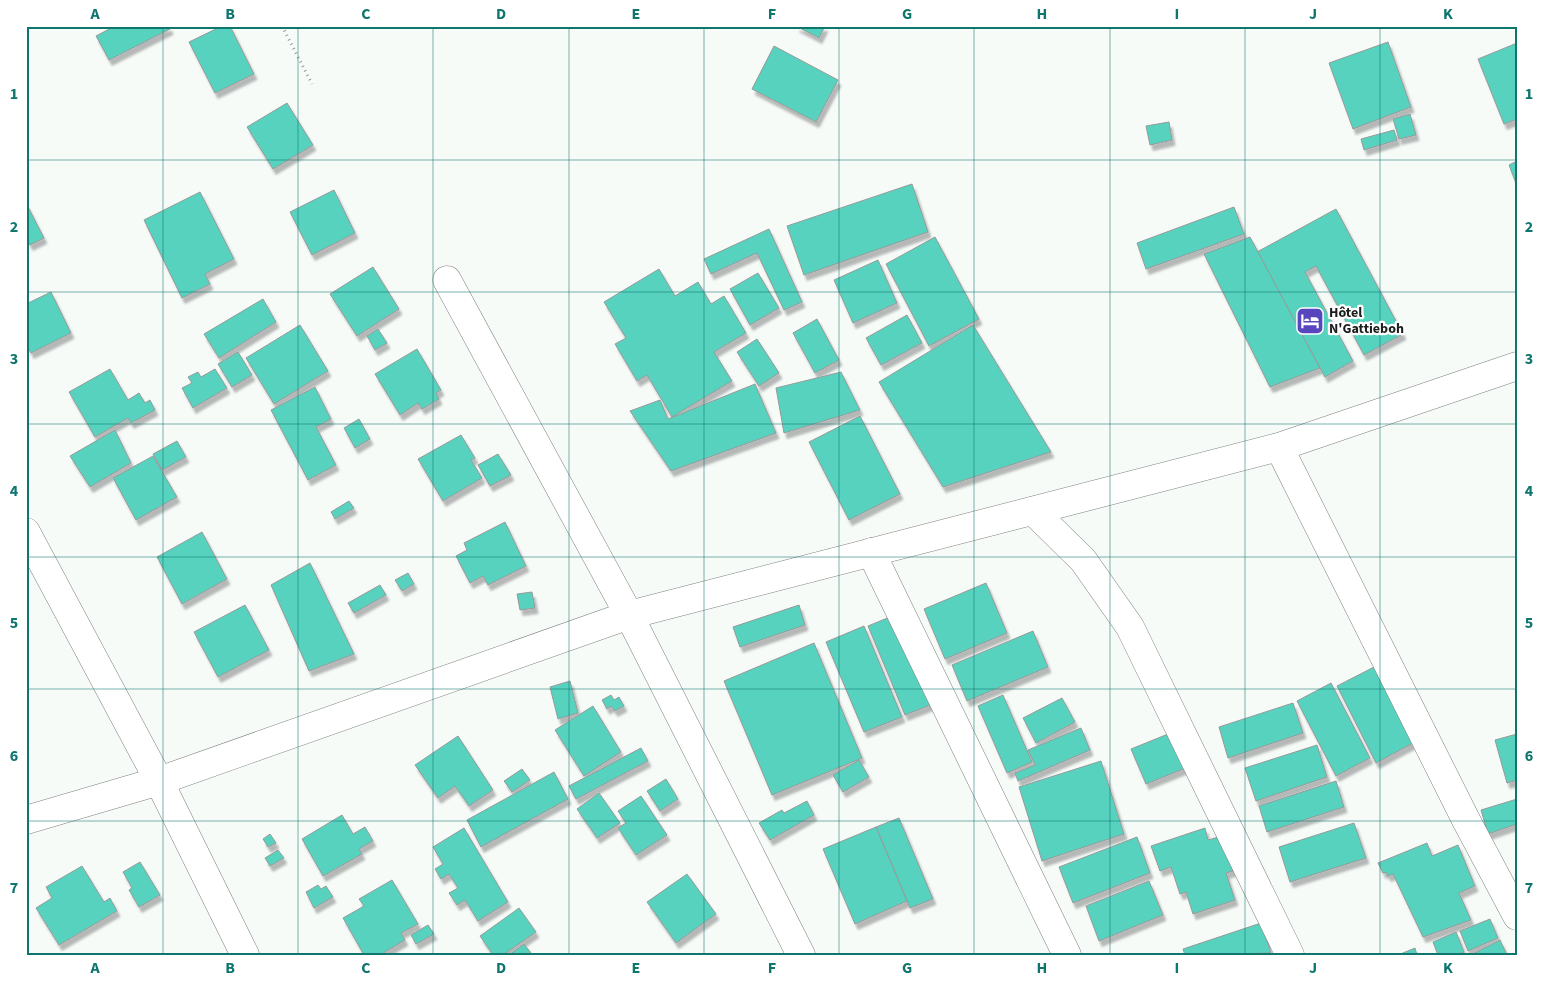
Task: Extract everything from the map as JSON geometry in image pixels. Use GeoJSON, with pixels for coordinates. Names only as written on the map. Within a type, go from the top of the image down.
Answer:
{"type":"FeatureCollection","features":[{"type":"Feature","properties":{"kind":"street"},"geometry":{"type":"LineString","coordinates":[[447,280],[629,615],[801,955]]}},
{"type":"Feature","properties":{"kind":"street"},"geometry":{"type":"LineString","coordinates":[[26,820],[159,781],[629,615],[1279,447],[1517,366]]}},
{"type":"Feature","properties":{"kind":"street"},"geometry":{"type":"LineString","coordinates":[[1279,447],[1466,820],[1517,916]]}},
{"type":"Feature","properties":{"kind":"street"},"geometry":{"type":"LineString","coordinates":[[1033,511],[1083,560],[1130,627],[1290,955]]}},
{"type":"Feature","properties":{"kind":"street"},"geometry":{"type":"LineString","coordinates":[[26,532],[159,781],[245,955]]}},
{"type":"Feature","properties":{"kind":"street"},"geometry":{"type":"LineString","coordinates":[[871,552],[1067,955]]}},
{"type":"Feature","properties":{"kind":"path"},"geometry":{"type":"LineString","coordinates":[[282,26],[312,84]]}},
{"type":"Feature","properties":{"kind":"building"},"geometry":{"type":"Polygon","coordinates":[[[115,26],[169,26],[170,29],[109,60],[96,36],[115,26]]]}},
{"type":"Feature","properties":{"kind":"building"},"geometry":{"type":"Polygon","coordinates":[[[222,26],[230,26],[254,74],[215,93],[189,42],[222,26]]]}},
{"type":"Feature","properties":{"kind":"building"},"geometry":{"type":"Polygon","coordinates":[[[796,26],[825,26],[819,38],[796,26]]]}},
{"type":"Feature","properties":{"kind":"building"},"geometry":{"type":"Polygon","coordinates":[[[1388,42],[1411,107],[1353,129],[1329,63],[1388,42]]]}},
{"type":"Feature","properties":{"kind":"building"},"geometry":{"type":"Polygon","coordinates":[[[1517,43],[1517,119],[1504,124],[1478,59],[1517,43]]]}},
{"type":"Feature","properties":{"kind":"building"},"geometry":{"type":"Polygon","coordinates":[[[774,46],[838,80],[816,122],[752,89],[774,46]]]}},
{"type":"Feature","properties":{"kind":"building"},"geometry":{"type":"Polygon","coordinates":[[[287,103],[313,145],[273,169],[247,127],[287,103]]]}},
{"type":"Feature","properties":{"kind":"building"},"geometry":{"type":"Polygon","coordinates":[[[1410,114],[1416,135],[1399,139],[1393,119],[1410,114]]]}},
{"type":"Feature","properties":{"kind":"building"},"geometry":{"type":"Polygon","coordinates":[[[1169,122],[1172,140],[1150,145],[1146,126],[1169,122]]]}},
{"type":"Feature","properties":{"kind":"building"},"geometry":{"type":"Polygon","coordinates":[[[1394,130],[1397,140],[1364,150],[1361,139],[1394,130]]]}},
{"type":"Feature","properties":{"kind":"building"},"geometry":{"type":"Polygon","coordinates":[[[1517,161],[1517,186],[1509,165],[1517,161]]]}},
{"type":"Feature","properties":{"kind":"building"},"geometry":{"type":"Polygon","coordinates":[[[912,184],[928,232],[804,275],[787,226],[912,184]]]}},
{"type":"Feature","properties":{"kind":"building"},"geometry":{"type":"Polygon","coordinates":[[[334,190],[355,233],[312,255],[290,212],[334,190]]]}},
{"type":"Feature","properties":{"kind":"building"},"geometry":{"type":"Polygon","coordinates":[[[200,192],[234,259],[205,274],[210,284],[182,298],[144,220],[200,192]]]}},
{"type":"Feature","properties":{"kind":"building"},"geometry":{"type":"Polygon","coordinates":[[[26,203],[44,238],[30,245],[26,238],[26,203]]]}},
{"type":"Feature","properties":{"kind":"building"},"geometry":{"type":"Polygon","coordinates":[[[1234,207],[1244,234],[1146,269],[1137,243],[1234,207]]]}},
{"type":"Feature","properties":{"kind":"building"},"geometry":{"type":"Polygon","coordinates":[[[1336,209],[1403,334],[1364,355],[1316,266],[1305,272],[1353,361],[1325,377],[1257,252],[1336,209]]]}},
{"type":"Feature","properties":{"kind":"building"},"geometry":{"type":"Polygon","coordinates":[[[769,229],[802,302],[784,310],[757,253],[711,274],[704,259],[769,229]]]}},
{"type":"Feature","properties":{"kind":"building"},"geometry":{"type":"Polygon","coordinates":[[[935,237],[979,319],[929,346],[886,264],[935,237]]]}},
{"type":"Feature","properties":{"kind":"building"},"geometry":{"type":"Polygon","coordinates":[[[1250,237],[1320,368],[1270,387],[1204,254],[1250,237]]]}},
{"type":"Feature","properties":{"kind":"building"},"geometry":{"type":"Polygon","coordinates":[[[878,260],[897,303],[853,323],[834,280],[878,260]]]}},
{"type":"Feature","properties":{"kind":"building"},"geometry":{"type":"Polygon","coordinates":[[[373,267],[399,309],[357,336],[330,294],[373,267]]]}},
{"type":"Feature","properties":{"kind":"building"},"geometry":{"type":"Polygon","coordinates":[[[659,269],[675,296],[698,282],[711,304],[724,296],[746,333],[714,352],[732,381],[672,417],[647,375],[637,381],[615,344],[626,338],[604,302],[659,269]]]}},
{"type":"Feature","properties":{"kind":"building"},"geometry":{"type":"Polygon","coordinates":[[[758,273],[779,308],[750,325],[730,289],[758,273]]]}},
{"type":"Feature","properties":{"kind":"building"},"geometry":{"type":"Polygon","coordinates":[[[51,292],[71,333],[31,353],[26,344],[26,304],[51,292]]]}},
{"type":"Feature","properties":{"kind":"building"},"geometry":{"type":"Polygon","coordinates":[[[263,299],[276,322],[219,358],[204,334],[263,299]]]}},
{"type":"Feature","properties":{"kind":"building"},"geometry":{"type":"Polygon","coordinates":[[[907,315],[922,343],[881,365],[866,338],[907,315]]]}},
{"type":"Feature","properties":{"kind":"building"},"geometry":{"type":"Polygon","coordinates":[[[817,319],[839,360],[815,373],[793,333],[817,319]]]}},
{"type":"Feature","properties":{"kind":"building"},"geometry":{"type":"Polygon","coordinates":[[[300,325],[328,371],[274,404],[246,358],[300,325]]]}},
{"type":"Feature","properties":{"kind":"building"},"geometry":{"type":"Polygon","coordinates":[[[973,325],[1051,452],[943,487],[879,382],[973,325]]]}},
{"type":"Feature","properties":{"kind":"building"},"geometry":{"type":"Polygon","coordinates":[[[378,329],[387,343],[375,350],[367,336],[378,329]]]}},
{"type":"Feature","properties":{"kind":"building"},"geometry":{"type":"Polygon","coordinates":[[[757,339],[779,373],[759,386],[737,352],[757,339]]]}},
{"type":"Feature","properties":{"kind":"building"},"geometry":{"type":"Polygon","coordinates":[[[417,349],[441,390],[436,393],[439,399],[422,409],[418,403],[400,415],[375,374],[417,349]]]}},
{"type":"Feature","properties":{"kind":"building"},"geometry":{"type":"Polygon","coordinates":[[[238,352],[252,375],[232,387],[218,364],[238,352]]]}},
{"type":"Feature","properties":{"kind":"building"},"geometry":{"type":"Polygon","coordinates":[[[110,369],[128,400],[139,393],[145,403],[150,400],[155,410],[131,423],[128,418],[95,437],[69,392],[110,369]]]}},
{"type":"Feature","properties":{"kind":"building"},"geometry":{"type":"Polygon","coordinates":[[[215,369],[227,388],[193,408],[182,388],[192,383],[188,377],[198,372],[201,377],[215,369]]]}},
{"type":"Feature","properties":{"kind":"building"},"geometry":{"type":"Polygon","coordinates":[[[841,372],[860,410],[784,433],[776,388],[841,372]]]}},
{"type":"Feature","properties":{"kind":"building"},"geometry":{"type":"Polygon","coordinates":[[[755,384],[776,433],[671,471],[630,411],[660,400],[668,419],[755,384]]]}},
{"type":"Feature","properties":{"kind":"building"},"geometry":{"type":"Polygon","coordinates":[[[315,387],[331,419],[316,427],[336,465],[308,480],[271,410],[315,387]]]}},
{"type":"Feature","properties":{"kind":"building"},"geometry":{"type":"Polygon","coordinates":[[[860,416],[900,494],[849,520],[809,442],[860,416]]]}},
{"type":"Feature","properties":{"kind":"building"},"geometry":{"type":"Polygon","coordinates":[[[359,419],[370,439],[355,448],[344,428],[359,419]]]}},
{"type":"Feature","properties":{"kind":"building"},"geometry":{"type":"Polygon","coordinates":[[[115,430],[131,463],[90,487],[70,456],[115,430]]]}},
{"type":"Feature","properties":{"kind":"building"},"geometry":{"type":"Polygon","coordinates":[[[461,435],[475,458],[471,460],[482,478],[443,501],[418,459],[461,435]]]}},
{"type":"Feature","properties":{"kind":"building"},"geometry":{"type":"Polygon","coordinates":[[[177,441],[186,457],[162,470],[153,454],[177,441]]]}},
{"type":"Feature","properties":{"kind":"building"},"geometry":{"type":"Polygon","coordinates":[[[498,454],[511,475],[490,486],[478,465],[498,454]]]}},
{"type":"Feature","properties":{"kind":"building"},"geometry":{"type":"Polygon","coordinates":[[[153,456],[177,497],[136,520],[113,478],[153,456]]]}},
{"type":"Feature","properties":{"kind":"building"},"geometry":{"type":"Polygon","coordinates":[[[349,501],[354,508],[335,519],[331,512],[349,501]]]}},
{"type":"Feature","properties":{"kind":"building"},"geometry":{"type":"Polygon","coordinates":[[[505,522],[526,566],[488,585],[483,576],[470,583],[456,556],[467,550],[464,543],[505,522]]]}},
{"type":"Feature","properties":{"kind":"building"},"geometry":{"type":"Polygon","coordinates":[[[202,532],[227,579],[182,604],[157,557],[202,532]]]}},
{"type":"Feature","properties":{"kind":"building"},"geometry":{"type":"Polygon","coordinates":[[[310,563],[354,654],[309,671],[271,585],[310,563]]]}},
{"type":"Feature","properties":{"kind":"building"},"geometry":{"type":"Polygon","coordinates":[[[408,573],[414,584],[402,591],[395,580],[408,573]]]}},
{"type":"Feature","properties":{"kind":"building"},"geometry":{"type":"Polygon","coordinates":[[[986,583],[1007,633],[945,659],[924,609],[986,583]]]}},
{"type":"Feature","properties":{"kind":"building"},"geometry":{"type":"Polygon","coordinates":[[[380,585],[386,595],[354,613],[348,603],[380,585]]]}},
{"type":"Feature","properties":{"kind":"building"},"geometry":{"type":"Polygon","coordinates":[[[532,592],[535,608],[520,610],[517,594],[532,592]]]}},
{"type":"Feature","properties":{"kind":"building"},"geometry":{"type":"Polygon","coordinates":[[[245,605],[269,650],[218,677],[194,632],[245,605]]]}},
{"type":"Feature","properties":{"kind":"building"},"geometry":{"type":"Polygon","coordinates":[[[799,605],[805,625],[740,647],[733,627],[799,605]]]}},
{"type":"Feature","properties":{"kind":"building"},"geometry":{"type":"Polygon","coordinates":[[[897,614],[933,704],[905,715],[868,626],[897,614]]]}},
{"type":"Feature","properties":{"kind":"building"},"geometry":{"type":"Polygon","coordinates":[[[864,626],[902,717],[864,732],[826,642],[864,626]]]}},
{"type":"Feature","properties":{"kind":"building"},"geometry":{"type":"Polygon","coordinates":[[[1033,631],[1048,667],[967,701],[952,665],[1033,631]]]}},
{"type":"Feature","properties":{"kind":"building"},"geometry":{"type":"Polygon","coordinates":[[[814,643],[862,758],[772,795],[724,681],[814,643]]]}},
{"type":"Feature","properties":{"kind":"building"},"geometry":{"type":"Polygon","coordinates":[[[1376,666],[1415,742],[1376,763],[1337,686],[1376,666]]]}},
{"type":"Feature","properties":{"kind":"building"},"geometry":{"type":"Polygon","coordinates":[[[570,681],[578,713],[558,719],[550,687],[570,681]]]}},
{"type":"Feature","properties":{"kind":"building"},"geometry":{"type":"Polygon","coordinates":[[[1331,683],[1370,758],[1336,776],[1297,701],[1331,683]]]}},
{"type":"Feature","properties":{"kind":"building"},"geometry":{"type":"Polygon","coordinates":[[[611,695],[614,700],[619,697],[624,706],[615,711],[611,706],[607,709],[602,700],[611,695]]]}},
{"type":"Feature","properties":{"kind":"building"},"geometry":{"type":"Polygon","coordinates":[[[1003,695],[1032,762],[1007,773],[978,706],[1003,695]]]}},
{"type":"Feature","properties":{"kind":"building"},"geometry":{"type":"Polygon","coordinates":[[[1062,698],[1075,722],[1036,743],[1023,718],[1062,698]]]}},
{"type":"Feature","properties":{"kind":"building"},"geometry":{"type":"Polygon","coordinates":[[[1293,703],[1303,733],[1228,758],[1219,727],[1293,703]]]}},
{"type":"Feature","properties":{"kind":"building"},"geometry":{"type":"Polygon","coordinates":[[[593,706],[621,752],[584,776],[555,730],[593,706]]]}},
{"type":"Feature","properties":{"kind":"building"},"geometry":{"type":"Polygon","coordinates":[[[1081,728],[1090,750],[1018,781],[1015,773],[1035,765],[1028,750],[1081,728]]]}},
{"type":"Feature","properties":{"kind":"building"},"geometry":{"type":"Polygon","coordinates":[[[1173,732],[1188,767],[1146,784],[1131,749],[1173,732]]]}},
{"type":"Feature","properties":{"kind":"building"},"geometry":{"type":"Polygon","coordinates":[[[1517,734],[1517,780],[1507,783],[1495,740],[1517,734]]]}},
{"type":"Feature","properties":{"kind":"building"},"geometry":{"type":"Polygon","coordinates":[[[458,736],[493,790],[469,806],[455,786],[438,798],[415,765],[458,736]]]}},
{"type":"Feature","properties":{"kind":"building"},"geometry":{"type":"Polygon","coordinates":[[[1317,745],[1327,777],[1256,801],[1245,768],[1317,745]]]}},
{"type":"Feature","properties":{"kind":"building"},"geometry":{"type":"Polygon","coordinates":[[[641,748],[648,761],[576,799],[569,786],[641,748]]]}},
{"type":"Feature","properties":{"kind":"building"},"geometry":{"type":"Polygon","coordinates":[[[859,760],[869,777],[843,792],[833,775],[859,760]]]}},
{"type":"Feature","properties":{"kind":"building"},"geometry":{"type":"Polygon","coordinates":[[[1101,761],[1124,834],[1042,861],[1019,787],[1101,761]]]}},
{"type":"Feature","properties":{"kind":"building"},"geometry":{"type":"Polygon","coordinates":[[[522,769],[530,780],[512,792],[504,781],[522,769]]]}},
{"type":"Feature","properties":{"kind":"building"},"geometry":{"type":"Polygon","coordinates":[[[554,772],[568,799],[481,847],[467,820],[554,772]]]}},
{"type":"Feature","properties":{"kind":"building"},"geometry":{"type":"Polygon","coordinates":[[[666,779],[678,799],[660,811],[647,791],[666,779]]]}},
{"type":"Feature","properties":{"kind":"building"},"geometry":{"type":"Polygon","coordinates":[[[1336,781],[1344,807],[1267,832],[1259,806],[1336,781]]]}},
{"type":"Feature","properties":{"kind":"building"},"geometry":{"type":"Polygon","coordinates":[[[599,793],[620,823],[597,838],[577,809],[599,793]]]}},
{"type":"Feature","properties":{"kind":"building"},"geometry":{"type":"Polygon","coordinates":[[[641,796],[667,835],[636,855],[618,828],[626,823],[618,811],[641,796]]]}},
{"type":"Feature","properties":{"kind":"building"},"geometry":{"type":"Polygon","coordinates":[[[1517,799],[1517,824],[1488,834],[1481,810],[1517,799]]]}},
{"type":"Feature","properties":{"kind":"building"},"geometry":{"type":"Polygon","coordinates":[[[807,801],[814,815],[770,840],[759,823],[782,810],[784,813],[807,801]]]}},
{"type":"Feature","properties":{"kind":"building"},"geometry":{"type":"Polygon","coordinates":[[[342,815],[353,834],[365,827],[373,841],[359,849],[362,854],[323,876],[302,839],[342,815]]]}},
{"type":"Feature","properties":{"kind":"building"},"geometry":{"type":"Polygon","coordinates":[[[899,818],[933,899],[910,908],[876,827],[899,818]]]}},
{"type":"Feature","properties":{"kind":"building"},"geometry":{"type":"Polygon","coordinates":[[[1354,823],[1366,858],[1290,882],[1279,847],[1354,823]]]}},
{"type":"Feature","properties":{"kind":"building"},"geometry":{"type":"Polygon","coordinates":[[[876,827],[907,901],[855,924],[823,849],[876,827]]]}},
{"type":"Feature","properties":{"kind":"building"},"geometry":{"type":"Polygon","coordinates":[[[464,828],[508,902],[478,921],[465,900],[457,905],[449,893],[458,888],[449,874],[441,879],[435,869],[443,864],[433,847],[464,828]]]}},
{"type":"Feature","properties":{"kind":"building"},"geometry":{"type":"Polygon","coordinates":[[[1205,828],[1208,840],[1222,836],[1233,871],[1226,873],[1235,900],[1193,914],[1186,892],[1180,894],[1171,867],[1160,871],[1151,846],[1205,828]]]}},
{"type":"Feature","properties":{"kind":"building"},"geometry":{"type":"Polygon","coordinates":[[[270,834],[276,843],[268,847],[263,839],[270,834]]]}},
{"type":"Feature","properties":{"kind":"building"},"geometry":{"type":"Polygon","coordinates":[[[1137,837],[1150,873],[1073,903],[1059,867],[1137,837]]]}},
{"type":"Feature","properties":{"kind":"building"},"geometry":{"type":"Polygon","coordinates":[[[1427,843],[1432,856],[1458,845],[1475,886],[1459,893],[1471,920],[1423,937],[1393,874],[1388,876],[1386,872],[1383,873],[1378,863],[1427,843]]]}},
{"type":"Feature","properties":{"kind":"building"},"geometry":{"type":"Polygon","coordinates":[[[278,850],[284,858],[270,866],[265,858],[278,850]]]}},
{"type":"Feature","properties":{"kind":"building"},"geometry":{"type":"Polygon","coordinates":[[[140,862],[160,895],[139,907],[129,890],[132,888],[123,872],[140,862]]]}},
{"type":"Feature","properties":{"kind":"building"},"geometry":{"type":"Polygon","coordinates":[[[82,866],[104,902],[110,898],[117,911],[59,945],[36,908],[52,898],[46,887],[82,866]]]}},
{"type":"Feature","properties":{"kind":"building"},"geometry":{"type":"Polygon","coordinates":[[[687,874],[716,914],[676,943],[647,902],[687,874]]]}},
{"type":"Feature","properties":{"kind":"building"},"geometry":{"type":"Polygon","coordinates":[[[392,880],[418,924],[401,933],[405,940],[380,955],[364,955],[343,918],[364,906],[359,899],[392,880]]]}},
{"type":"Feature","properties":{"kind":"building"},"geometry":{"type":"Polygon","coordinates":[[[1149,881],[1163,915],[1099,941],[1086,906],[1149,881]]]}},
{"type":"Feature","properties":{"kind":"building"},"geometry":{"type":"Polygon","coordinates":[[[318,885],[321,889],[326,886],[333,897],[314,908],[306,892],[318,885]]]}},
{"type":"Feature","properties":{"kind":"building"},"geometry":{"type":"Polygon","coordinates":[[[519,908],[536,932],[503,955],[493,955],[480,936],[519,908]]]}},
{"type":"Feature","properties":{"kind":"building"},"geometry":{"type":"Polygon","coordinates":[[[1490,919],[1498,938],[1468,951],[1460,931],[1490,919]]]}},
{"type":"Feature","properties":{"kind":"building"},"geometry":{"type":"Polygon","coordinates":[[[1261,923],[1271,953],[1185,955],[1183,949],[1261,923]]]}},
{"type":"Feature","properties":{"kind":"building"},"geometry":{"type":"Polygon","coordinates":[[[428,925],[434,934],[416,944],[411,935],[428,925]]]}},
{"type":"Feature","properties":{"kind":"building"},"geometry":{"type":"Polygon","coordinates":[[[1456,932],[1464,952],[1456,955],[1438,955],[1433,942],[1456,932]]]}},
{"type":"Feature","properties":{"kind":"building"},"geometry":{"type":"Polygon","coordinates":[[[1500,940],[1507,955],[1471,955],[1500,940]]]}},
{"type":"Feature","properties":{"kind":"building"},"geometry":{"type":"Polygon","coordinates":[[[524,944],[531,953],[528,955],[509,955],[524,944]]]}},
{"type":"Feature","properties":{"kind":"building"},"geometry":{"type":"Polygon","coordinates":[[[1415,948],[1417,955],[1398,955],[1415,948]]]}},
{"type":"Feature","properties":{"kind":"place","name":"Hôtel N'Gattieboh"},"geometry":{"type":"Point","coordinates":[1310,321]}}]}
